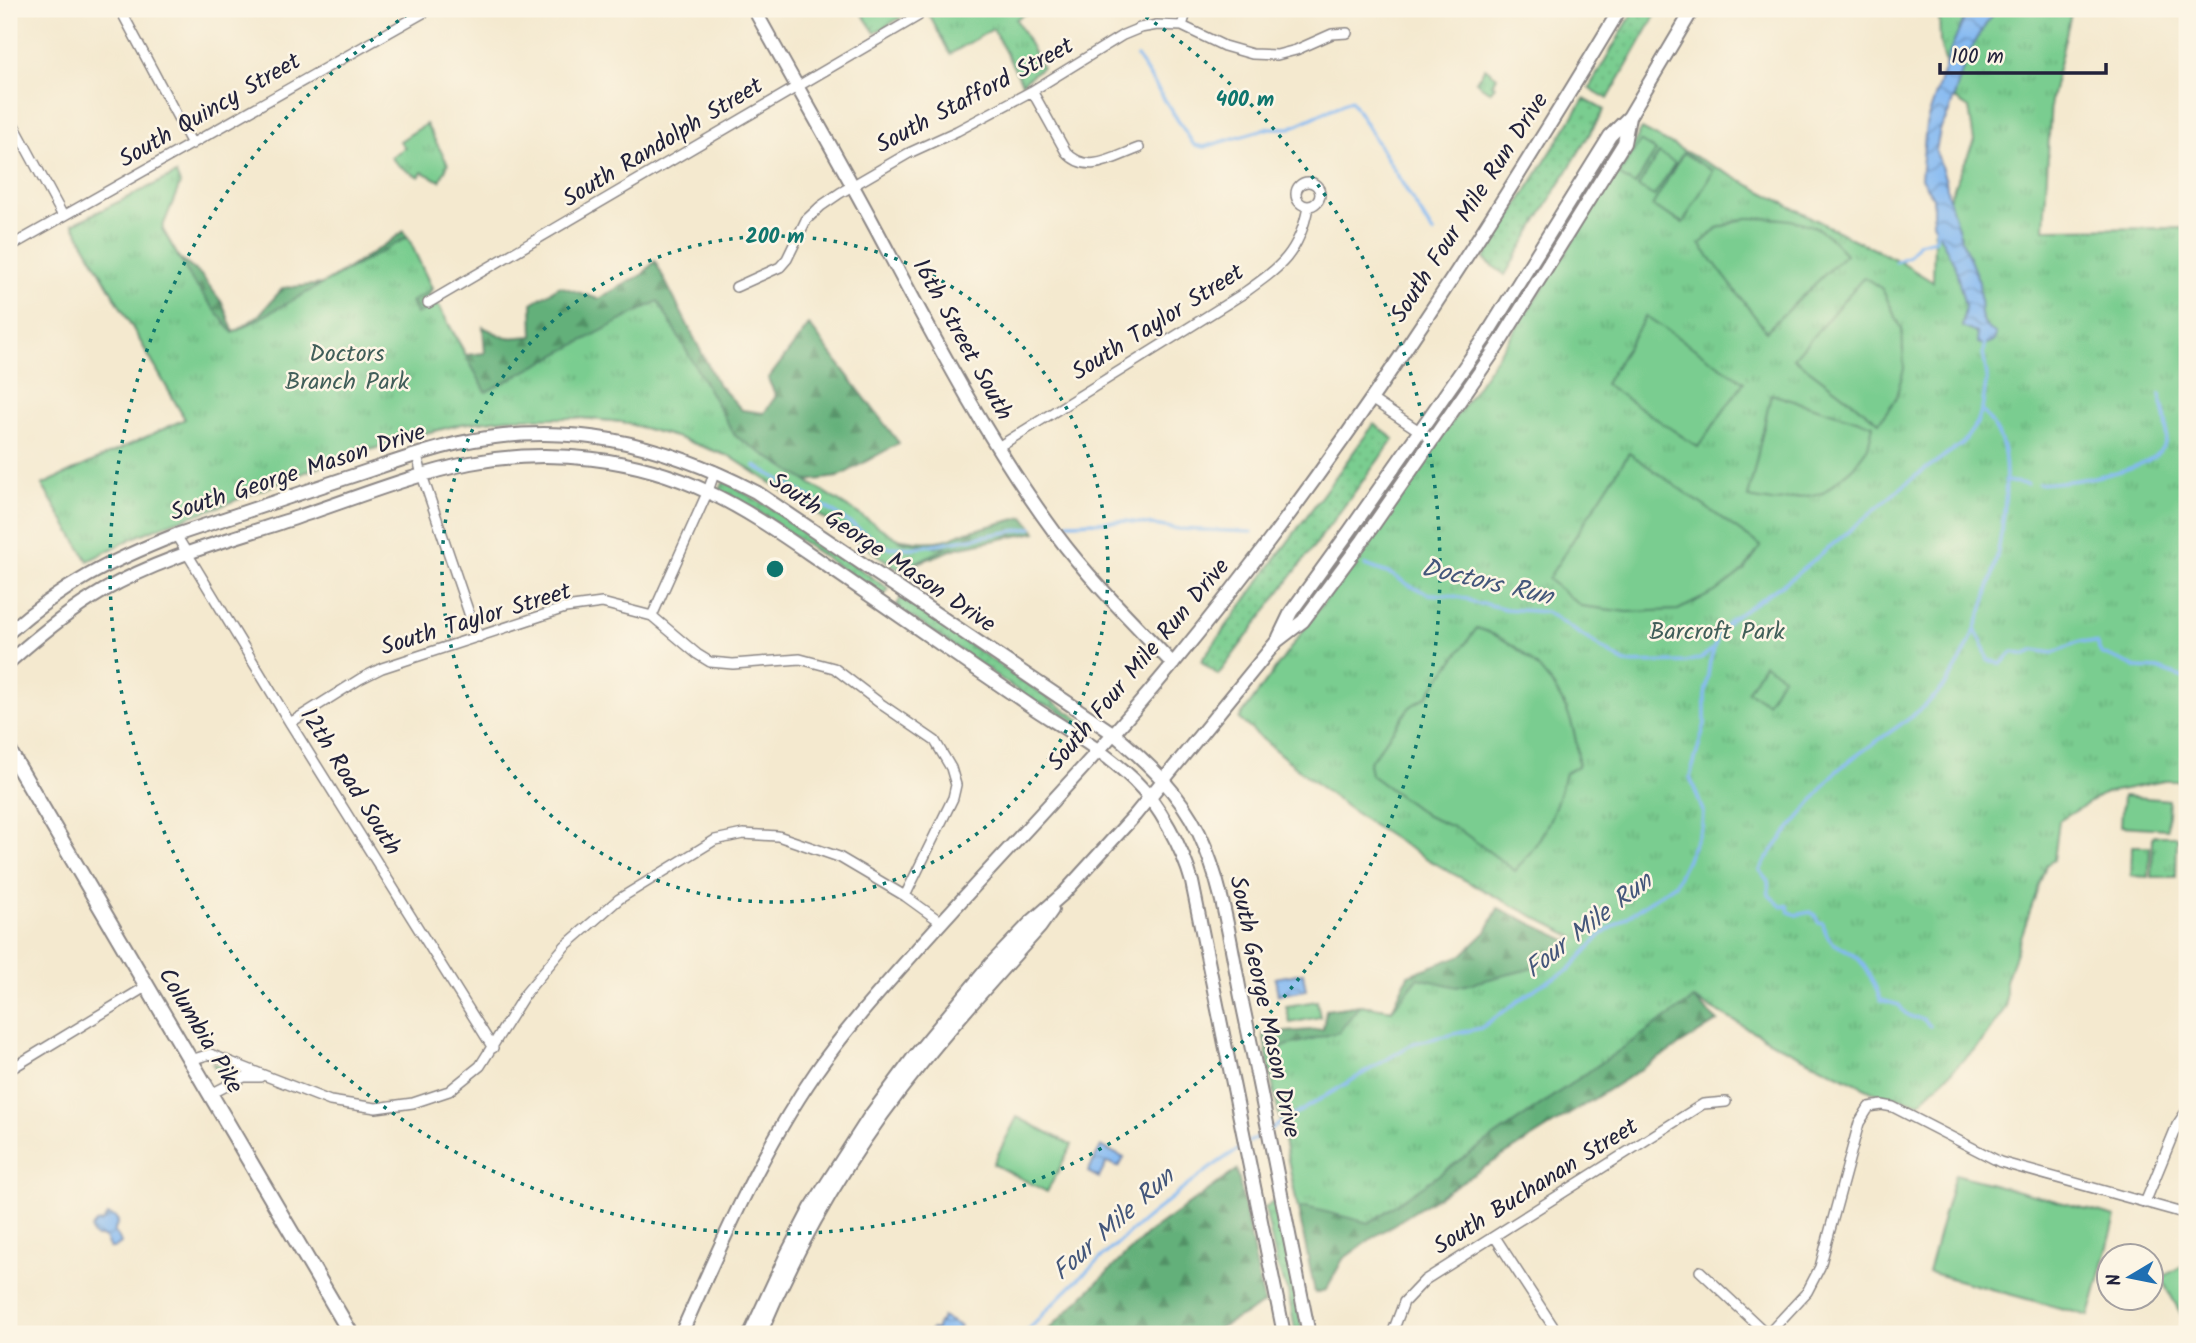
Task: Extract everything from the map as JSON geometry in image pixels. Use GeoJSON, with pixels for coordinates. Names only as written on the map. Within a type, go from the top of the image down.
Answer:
{"type":"FeatureCollection","features":[{"type":"Feature","properties":{"kind":"main road","name":"16th Street South"},"geometry":{"type":"LineString","coordinates":[[754,9],[853,185],[960,386],[998,447],[1065,545],[1101,588],[1173,664]]}},
{"type":"Feature","properties":{"kind":"main road","name":"South Four Mile Run Drive"},"geometry":{"type":"LineString","coordinates":[[681,1334],[733,1215],[781,1126],[815,1074],[851,1025],[941,922],[1114,734],[1173,664],[1281,525],[1371,399],[1475,242],[1620,9]]}},
{"type":"Feature","properties":{"kind":"main road"},"geometry":{"type":"LineString","coordinates":[[1278,641],[1291,612],[1484,339],[1610,136],[1629,117],[1693,9]]}},
{"type":"Feature","properties":{"kind":"main road"},"geometry":{"type":"LineString","coordinates":[[750,1334],[811,1208],[870,1116],[913,1058],[975,981],[1031,922],[1064,893],[1166,781],[1278,641],[1303,621],[1497,348],[1624,143],[1629,117]]}},
{"type":"Feature","properties":{"kind":"main road","name":"South George Mason Drive"},"geometry":{"type":"LineString","coordinates":[[9,632],[40,605],[76,582],[144,547],[417,455],[485,438],[526,435],[608,439],[641,446],[715,471],[756,492],[1114,734],[1166,781],[1198,832],[1216,876],[1309,1334]]}},
{"type":"Feature","properties":{"kind":"main road","name":"South George Mason Drive"},"geometry":{"type":"LineString","coordinates":[[9,662],[41,634],[104,591],[135,575],[186,554],[422,475],[471,463],[504,458],[560,456],[607,461],[649,470],[708,491],[771,527],[1098,751],[1136,782],[1150,799],[1187,865],[1284,1334]]}},
{"type":"Feature","properties":{"kind":"main road"},"geometry":{"type":"LineString","coordinates":[[886,606],[898,588]]}},
{"type":"Feature","properties":{"kind":"main road","name":"Columbia Pike"},"geometry":{"type":"LineString","coordinates":[[9,751],[351,1334]]}},
{"type":"Feature","properties":{"kind":"main road"},"geometry":{"type":"LineString","coordinates":[[760,1334],[800,1249],[839,1180],[878,1120],[928,1055],[1040,927],[1064,893]]}},
{"type":"Feature","properties":{"kind":"street"},"geometry":{"type":"LineString","coordinates":[[120,9],[192,144]]}},
{"type":"Feature","properties":{"kind":"street","name":"South Quincy Street"},"geometry":{"type":"LineString","coordinates":[[9,247],[192,144],[414,13],[430,9]]}},
{"type":"Feature","properties":{"kind":"street"},"geometry":{"type":"LineString","coordinates":[[1182,26],[1187,9]]}},
{"type":"Feature","properties":{"kind":"street","name":"South Randolph Street"},"geometry":{"type":"LineString","coordinates":[[428,303],[918,16]]}},
{"type":"Feature","properties":{"kind":"street","name":"South Stafford Street"},"geometry":{"type":"LineString","coordinates":[[736,287],[780,267],[787,259],[806,220],[821,206],[853,185],[908,153],[957,131],[1032,91],[1132,32],[1157,25],[1182,26],[1224,46],[1252,54],[1277,55],[1296,50],[1332,34],[1347,33]]}},
{"type":"Feature","properties":{"kind":"street"},"geometry":{"type":"LineString","coordinates":[[1032,91],[1072,160],[1082,165],[1094,164],[1139,148]]}},
{"type":"Feature","properties":{"kind":"street"},"geometry":{"type":"LineString","coordinates":[[9,116],[64,216]]}},
{"type":"Feature","properties":{"kind":"street","name":"South Taylor Street"},"geometry":{"type":"LineString","coordinates":[[998,447],[1241,295],[1278,268],[1296,246],[1304,227],[1308,206]]}},
{"type":"Feature","properties":{"kind":"street"},"geometry":{"type":"LineString","coordinates":[[1371,399],[1433,440]]}},
{"type":"Feature","properties":{"kind":"street"},"geometry":{"type":"LineString","coordinates":[[417,455],[479,637]]}},
{"type":"Feature","properties":{"kind":"street"},"geometry":{"type":"LineString","coordinates":[[652,616],[715,471]]}},
{"type":"Feature","properties":{"kind":"street","name":"12th Road South"},"geometry":{"type":"LineString","coordinates":[[176,535],[493,1048]]}},
{"type":"Feature","properties":{"kind":"street","name":"South Taylor Street"},"geometry":{"type":"LineString","coordinates":[[290,723],[360,679],[383,668],[565,608],[602,603],[652,616],[710,662],[733,664],[800,659],[834,668],[935,741],[951,768],[956,785],[953,798],[905,896]]}},
{"type":"Feature","properties":{"kind":"street"},"geometry":{"type":"LineString","coordinates":[[191,1060],[210,1054],[330,1101],[376,1108],[413,1103],[449,1091],[480,1066],[525,994],[565,946],[619,899],[715,841],[743,834],[778,836],[839,858],[905,896],[941,922]]}},
{"type":"Feature","properties":{"kind":"street"},"geometry":{"type":"LineString","coordinates":[[9,1070],[147,986]]}},
{"type":"Feature","properties":{"kind":"street"},"geometry":{"type":"LineString","coordinates":[[211,1094],[244,1077],[265,1077]]}},
{"type":"Feature","properties":{"kind":"street","name":"South Buchanan Street"},"geometry":{"type":"LineString","coordinates":[[1392,1334],[1404,1303],[1425,1280],[1703,1104],[1726,1102]]}},
{"type":"Feature","properties":{"kind":"street"},"geometry":{"type":"LineString","coordinates":[[1700,1271],[1768,1334],[1807,1292],[1820,1267],[1859,1122],[1869,1107],[1882,1105],[1893,1107],[2000,1162],[2187,1214]]}},
{"type":"Feature","properties":{"kind":"street"},"geometry":{"type":"LineString","coordinates":[[2145,1203],[2177,1125],[2187,1110]]}},
{"type":"Feature","properties":{"kind":"street"},"geometry":{"type":"LineString","coordinates":[[1495,1237],[1558,1334]]}},
{"type":"Feature","properties":{"kind":"green space"},"geometry":{"type":"Polygon","coordinates":[[[859,9],[914,9],[875,33],[859,9]]]}},
{"type":"Feature","properties":{"kind":"green space"},"geometry":{"type":"Polygon","coordinates":[[[926,9],[1033,9],[1016,19],[1042,67],[1022,83],[993,29],[950,54],[926,9]]]}},
{"type":"Feature","properties":{"kind":"green space"},"geometry":{"type":"Polygon","coordinates":[[[1635,9],[1659,9],[1608,99],[1589,88],[1635,9]]]}},
{"type":"Feature","properties":{"kind":"green space","name":"Barcroft Park"},"geometry":{"type":"Polygon","coordinates":[[[1939,9],[2072,9],[2051,99],[2044,229],[2187,228],[2187,781],[2164,781],[2105,793],[2059,821],[2054,860],[2046,865],[2006,981],[2006,1007],[1980,1044],[1919,1103],[1876,1093],[1778,1045],[1694,999],[1369,1223],[1306,1207],[1298,1209],[1266,1051],[1339,1032],[1360,1005],[1392,1010],[1418,978],[1457,987],[1538,967],[1574,937],[1460,878],[1378,828],[1322,788],[1239,719],[1396,502],[1498,355],[1548,281],[1642,129],[1895,259],[1933,282],[1934,233],[1974,141],[1969,108],[1955,99],[1940,43],[1939,9]]]}},
{"type":"Feature","properties":{"kind":"green space"},"geometry":{"type":"Polygon","coordinates":[[[1485,68],[1497,77],[1490,92],[1476,82],[1485,68]]]}},
{"type":"Feature","properties":{"kind":"green space"},"geometry":{"type":"Polygon","coordinates":[[[1584,99],[1604,110],[1505,275],[1484,259],[1584,99]]]}},
{"type":"Feature","properties":{"kind":"green space"},"geometry":{"type":"Polygon","coordinates":[[[426,124],[448,164],[440,181],[422,172],[419,177],[391,157],[405,148],[400,141],[426,124]]]}},
{"type":"Feature","properties":{"kind":"green space"},"geometry":{"type":"Polygon","coordinates":[[[1640,141],[1656,151],[1635,185],[1619,175],[1640,141]]]}},
{"type":"Feature","properties":{"kind":"green space"},"geometry":{"type":"Polygon","coordinates":[[[1659,153],[1675,163],[1654,196],[1638,187],[1659,153]]]}},
{"type":"Feature","properties":{"kind":"green space"},"geometry":{"type":"Polygon","coordinates":[[[1683,153],[1713,171],[1683,223],[1652,206],[1683,153]]]}},
{"type":"Feature","properties":{"kind":"green space","name":"Doctors Branch Park"},"geometry":{"type":"Polygon","coordinates":[[[176,174],[162,228],[179,258],[201,275],[223,304],[234,333],[259,315],[283,288],[323,284],[404,231],[432,288],[425,304],[438,305],[466,355],[485,353],[483,327],[506,338],[533,336],[532,303],[560,286],[598,299],[643,274],[655,261],[717,383],[742,410],[764,413],[776,396],[768,379],[809,325],[899,443],[838,477],[806,481],[860,515],[872,533],[916,541],[938,541],[1024,517],[1036,532],[957,548],[900,570],[731,457],[679,438],[622,422],[581,418],[510,418],[461,424],[431,432],[428,430],[324,464],[221,506],[185,419],[73,224],[176,174]]]}},
{"type":"Feature","properties":{"kind":"green space","name":"Doctors Branch Park"},"geometry":{"type":"Polygon","coordinates":[[[176,174],[180,184],[162,229],[193,282],[233,333],[408,237],[432,289],[411,302],[416,314],[438,305],[486,392],[658,301],[735,436],[903,542],[946,548],[900,570],[731,457],[679,438],[622,422],[581,418],[510,418],[461,424],[323,465],[221,506],[159,527],[88,561],[42,485],[185,419],[73,224],[176,174]]]}},
{"type":"Feature","properties":{"kind":"green space"},"geometry":{"type":"Polygon","coordinates":[[[1746,218],[1808,224],[1826,234],[1846,254],[1766,331],[1700,244],[1718,228],[1746,218]]]}},
{"type":"Feature","properties":{"kind":"green space"},"geometry":{"type":"Polygon","coordinates":[[[1864,277],[1882,289],[1902,329],[1904,369],[1895,400],[1879,422],[1794,358],[1864,277]]]}},
{"type":"Feature","properties":{"kind":"green space"},"geometry":{"type":"Polygon","coordinates":[[[1646,316],[1744,382],[1698,447],[1605,384],[1646,316]]]}},
{"type":"Feature","properties":{"kind":"green space"},"geometry":{"type":"Polygon","coordinates":[[[1771,394],[1873,425],[1868,447],[1853,467],[1823,493],[1772,502],[1748,498],[1771,394]]]}},
{"type":"Feature","properties":{"kind":"green space"},"geometry":{"type":"Polygon","coordinates":[[[1374,424],[1394,439],[1218,675],[1201,661],[1374,424]]]}},
{"type":"Feature","properties":{"kind":"green space"},"geometry":{"type":"Polygon","coordinates":[[[1629,453],[1761,546],[1744,570],[1715,592],[1678,610],[1627,612],[1581,606],[1548,579],[1629,453]]]}},
{"type":"Feature","properties":{"kind":"green space"},"geometry":{"type":"Polygon","coordinates":[[[724,481],[774,510],[889,589],[883,597],[754,509],[720,490],[724,481]]]}},
{"type":"Feature","properties":{"kind":"green space"},"geometry":{"type":"Polygon","coordinates":[[[901,598],[1095,730],[1091,733],[1053,707],[1033,701],[896,606],[901,598]]]}},
{"type":"Feature","properties":{"kind":"green space"},"geometry":{"type":"Polygon","coordinates":[[[1477,628],[1517,649],[1550,681],[1571,722],[1576,744],[1578,767],[1565,773],[1547,826],[1515,871],[1460,830],[1427,816],[1371,775],[1369,763],[1410,707],[1427,696],[1477,628]]]}},
{"type":"Feature","properties":{"kind":"green space"},"geometry":{"type":"Polygon","coordinates":[[[1764,664],[1783,676],[1767,703],[1748,691],[1764,664]]]}},
{"type":"Feature","properties":{"kind":"green space"},"geometry":{"type":"Polygon","coordinates":[[[2123,796],[2169,800],[2167,829],[2121,826],[2123,796]]]}},
{"type":"Feature","properties":{"kind":"green space"},"geometry":{"type":"Polygon","coordinates":[[[2153,836],[2177,836],[2176,877],[2152,877],[2153,836]]]}},
{"type":"Feature","properties":{"kind":"green space"},"geometry":{"type":"Polygon","coordinates":[[[2132,846],[2150,846],[2149,877],[2131,876],[2132,846]]]}},
{"type":"Feature","properties":{"kind":"green space"},"geometry":{"type":"Polygon","coordinates":[[[1498,908],[1694,999],[1718,1021],[1372,1238],[1343,1259],[1326,1290],[1315,1293],[1263,1034],[1323,1029],[1326,1010],[1360,1005],[1392,1010],[1408,975],[1462,955],[1486,932],[1498,908]]]}},
{"type":"Feature","properties":{"kind":"green space"},"geometry":{"type":"Polygon","coordinates":[[[1317,1001],[1320,1017],[1290,1023],[1286,1006],[1317,1001]]]}},
{"type":"Feature","properties":{"kind":"green space"},"geometry":{"type":"Polygon","coordinates":[[[212,1063],[235,1069],[235,1074],[223,1081],[212,1063]]]}},
{"type":"Feature","properties":{"kind":"green space"},"geometry":{"type":"Polygon","coordinates":[[[1017,1117],[1072,1145],[1047,1192],[993,1164],[1017,1117]]]}},
{"type":"Feature","properties":{"kind":"green space"},"geometry":{"type":"Polygon","coordinates":[[[1237,1170],[1264,1304],[1208,1334],[1044,1334],[1147,1234],[1237,1170]]]}},
{"type":"Feature","properties":{"kind":"green space"},"geometry":{"type":"Polygon","coordinates":[[[1955,1174],[2116,1217],[2109,1242],[2094,1242],[2094,1298],[2089,1316],[1928,1272],[1955,1174]]]}},
{"type":"Feature","properties":{"kind":"green space"},"geometry":{"type":"Polygon","coordinates":[[[1276,1200],[1303,1334],[1296,1334],[1288,1292],[1277,1265],[1265,1208],[1276,1200]]]}},
{"type":"Feature","properties":{"kind":"green space"},"geometry":{"type":"Polygon","coordinates":[[[2187,1263],[2187,1325],[2164,1283],[2164,1276],[2187,1263]]]}},
{"type":"Feature","properties":{"kind":"water"},"geometry":{"type":"Polygon","coordinates":[[[1968,9],[1995,9],[1967,56],[1950,110],[1940,130],[1936,151],[1961,238],[1979,282],[1981,315],[1986,327],[1996,335],[1994,341],[1984,345],[1978,343],[1976,333],[1962,327],[1965,306],[1954,263],[1933,223],[1933,198],[1921,178],[1926,124],[1949,54],[1968,9]]]}},
{"type":"Feature","properties":{"kind":"water"},"geometry":{"type":"Polygon","coordinates":[[[1303,973],[1306,990],[1278,995],[1275,978],[1303,973]]]}},
{"type":"Feature","properties":{"kind":"water"},"geometry":{"type":"Polygon","coordinates":[[[1101,1146],[1124,1158],[1119,1167],[1107,1162],[1099,1178],[1088,1172],[1101,1146]]]}},
{"type":"Feature","properties":{"kind":"water"},"geometry":{"type":"Polygon","coordinates":[[[108,1215],[118,1221],[114,1232],[121,1243],[114,1248],[110,1248],[104,1237],[92,1234],[91,1229],[108,1215]]]}},
{"type":"Feature","properties":{"kind":"water"},"geometry":{"type":"Polygon","coordinates":[[[942,1317],[960,1326],[956,1334],[929,1334],[932,1329],[936,1330],[942,1317]]]}},
{"type":"Feature","properties":{"kind":"waterway"},"geometry":{"type":"LineString","coordinates":[[1137,57],[1194,145],[1204,147],[1269,128],[1290,128],[1351,100],[1433,233]]}},
{"type":"Feature","properties":{"kind":"waterway"},"geometry":{"type":"LineString","coordinates":[[1896,262],[1909,256],[1919,243],[1936,239],[1937,226]]}},
{"type":"Feature","properties":{"kind":"waterway","name":"Four Mile Run"},"geometry":{"type":"LineString","coordinates":[[1249,1142],[1414,1043],[1481,1028],[1539,986],[1569,970],[1601,935],[1675,884],[1702,827],[1703,811],[1690,777],[1705,724],[1705,696],[1710,661],[1719,633],[1730,620],[1792,578],[1913,478],[1963,443],[1977,423],[1982,410],[1987,376],[1983,353],[1985,341]]}},
{"type":"Feature","properties":{"kind":"waterway"},"geometry":{"type":"LineString","coordinates":[[2039,484],[2109,474],[2145,462],[2158,453],[2165,443],[2167,431],[2160,394]]}},
{"type":"Feature","properties":{"kind":"waterway"},"geometry":{"type":"LineString","coordinates":[[1930,1026],[1923,1019],[1905,1013],[1899,1005],[1881,1000],[1860,961],[1831,941],[1823,923],[1818,922],[1815,915],[1810,912],[1796,915],[1789,912],[1787,905],[1782,907],[1769,895],[1768,881],[1760,870],[1778,843],[1832,776],[1937,694],[1953,673],[1968,645],[1992,579],[2004,510],[2006,479],[2003,446],[1982,410]]}},
{"type":"Feature","properties":{"kind":"waterway","name":"Doctors Run"},"geometry":{"type":"LineString","coordinates":[[755,466],[815,500],[886,547],[913,548],[1032,528]]}},
{"type":"Feature","properties":{"kind":"waterway"},"geometry":{"type":"LineString","coordinates":[[2005,481],[2027,484]]}},
{"type":"Feature","properties":{"kind":"waterway","name":"Doctors Run"},"geometry":{"type":"LineString","coordinates":[[1068,523],[1126,521],[1179,529],[1252,532]]}},
{"type":"Feature","properties":{"kind":"waterway","name":"Doctors Run"},"geometry":{"type":"LineString","coordinates":[[1365,565],[1393,575],[1429,594],[1449,595],[1506,609],[1546,612],[1625,663],[1686,662],[1701,658],[1713,649]]}},
{"type":"Feature","properties":{"kind":"waterway"},"geometry":{"type":"LineString","coordinates":[[1975,630],[1988,660],[2001,664],[2013,652],[2026,655],[2033,650],[2053,653],[2080,641],[2096,643],[2101,653],[2137,668],[2158,669],[2187,679]]}},
{"type":"Feature","properties":{"kind":"waterway","name":"Four Mile Run"},"geometry":{"type":"LineString","coordinates":[[1025,1334],[1099,1259],[1194,1181],[1243,1146]]}}]}
